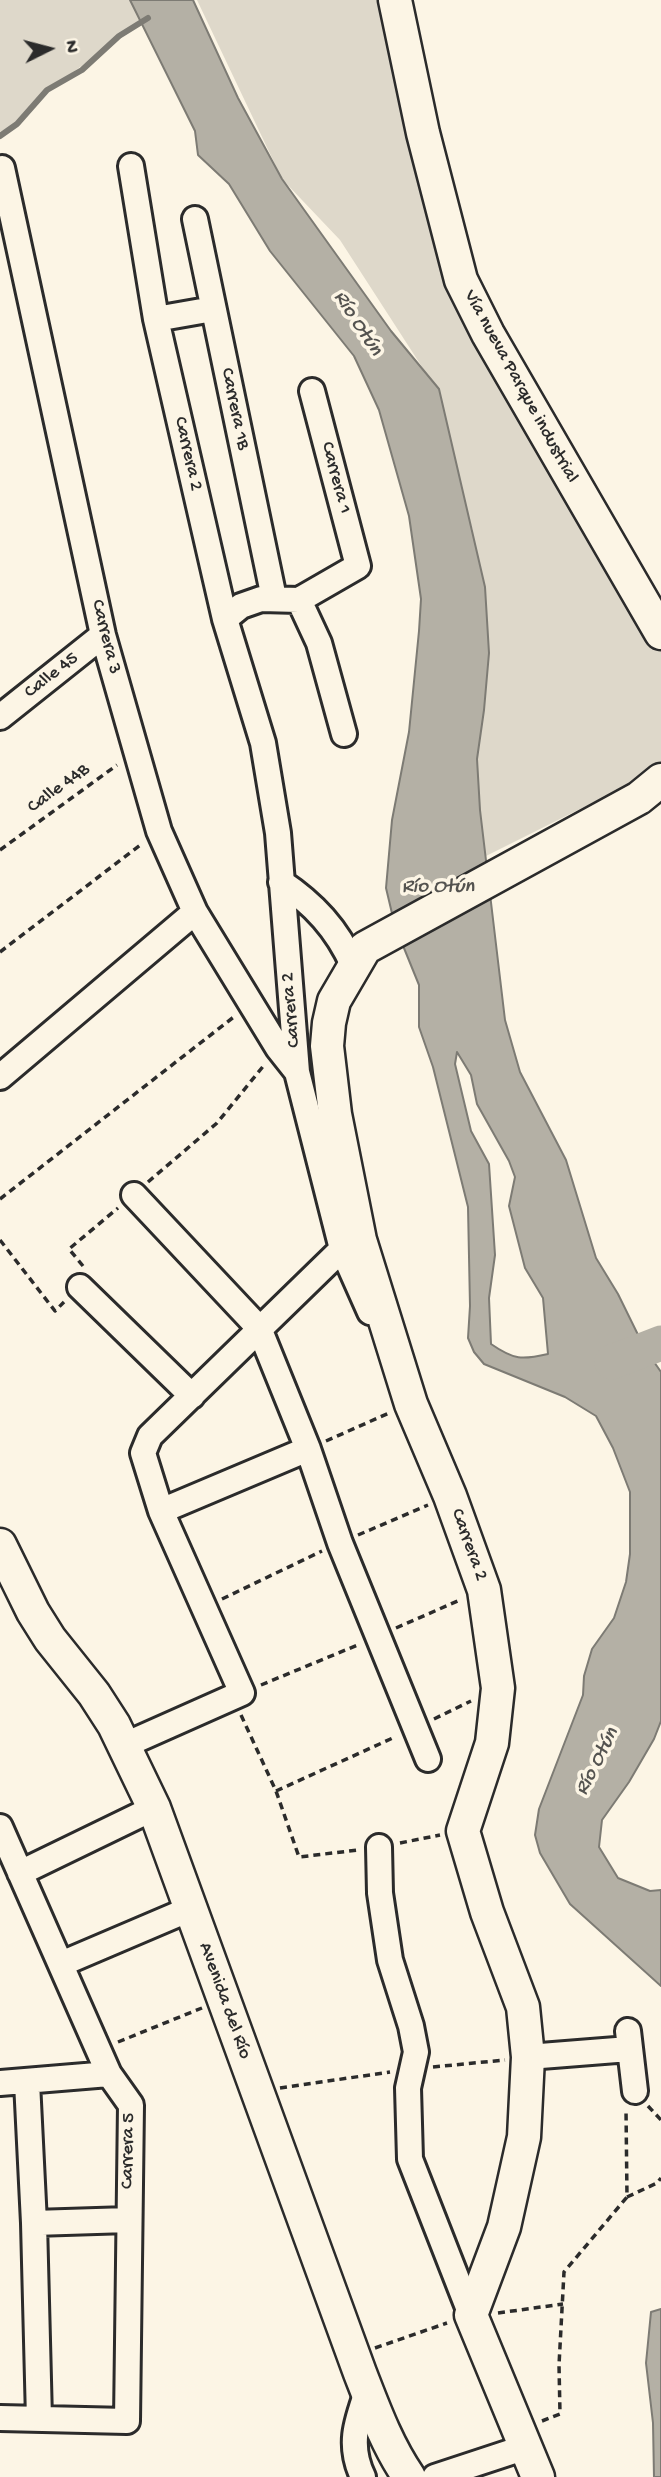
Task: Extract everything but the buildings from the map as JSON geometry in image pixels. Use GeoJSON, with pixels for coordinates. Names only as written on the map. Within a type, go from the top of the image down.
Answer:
{"type":"FeatureCollection","features":[{"type":"Feature","properties":{"kind":"main road","name":"Vía nueva Parque industrial"},"geometry":{"type":"LineString","coordinates":[[395,0],[423,133],[461,280],[488,334],[661,633]]}},
{"type":"Feature","properties":{"kind":"main road"},"geometry":{"type":"LineString","coordinates":[[411,1404],[360,1240],[345,1170],[327,1046],[334,1001],[359,957],[650,789]]}},
{"type":"Feature","properties":{"kind":"main road","name":"Carrera 2"},"geometry":{"type":"LineString","coordinates":[[411,1404],[450,1496],[484,1590],[498,1688],[492,1743],[463,1831],[487,1912],[523,2007],[528,2057]]}},
{"type":"Feature","properties":{"kind":"main road","name":"Avenida del Río"},"geometry":{"type":"LineString","coordinates":[[0,1545],[33,1612],[50,1639],[94,1694],[125,1745],[154,1808],[367,2392],[382,2431],[409,2477]]}},
{"type":"Feature","properties":{"kind":"main road"},"geometry":{"type":"LineString","coordinates":[[528,2057],[524,2137],[504,2227],[471,2316],[538,2477]]}},
{"type":"Feature","properties":{"kind":"street","name":"Carrera 2"},"geometry":{"type":"LineString","coordinates":[[131,166],[156,319],[225,619],[263,743],[278,833],[297,1072],[342,1250],[411,1404]]}},
{"type":"Feature","properties":{"kind":"street","name":"Carrera 3"},"geometry":{"type":"LineString","coordinates":[[2,168],[7,232],[103,635],[159,831],[195,912],[278,1048],[297,1072]]}},
{"type":"Feature","properties":{"kind":"street","name":"Carrera 1B"},"geometry":{"type":"LineString","coordinates":[[195,219],[274,598]]}},
{"type":"Feature","properties":{"kind":"street"},"geometry":{"type":"LineString","coordinates":[[156,319],[213,309]]}},
{"type":"Feature","properties":{"kind":"street","name":"Carrera 1"},"geometry":{"type":"LineString","coordinates":[[299,600],[358,566],[312,391]]}},
{"type":"Feature","properties":{"kind":"street"},"geometry":{"type":"LineString","coordinates":[[225,619],[241,606],[274,598],[299,600],[319,643],[344,734]]}},
{"type":"Feature","properties":{"kind":"street","name":"Calle 45"},"geometry":{"type":"LineString","coordinates":[[0,717],[103,635]]}},
{"type":"Feature","properties":{"kind":"street"},"geometry":{"type":"LineString","coordinates":[[281,882],[301,895],[318,911],[359,957]]}},
{"type":"Feature","properties":{"kind":"street"},"geometry":{"type":"LineString","coordinates":[[0,1077],[195,912]]}},
{"type":"Feature","properties":{"kind":"street"},"geometry":{"type":"LineString","coordinates":[[134,1195],[259,1328],[308,1449],[340,1543],[428,1759]]}},
{"type":"Feature","properties":{"kind":"street"},"geometry":{"type":"LineString","coordinates":[[125,1745],[242,1693],[161,1511],[143,1453],[150,1436],[342,1250]]}},
{"type":"Feature","properties":{"kind":"street"},"geometry":{"type":"LineString","coordinates":[[80,1287],[192,1396]]}},
{"type":"Feature","properties":{"kind":"street"},"geometry":{"type":"LineString","coordinates":[[161,1511],[308,1449]]}},
{"type":"Feature","properties":{"kind":"street"},"geometry":{"type":"LineString","coordinates":[[20,1873],[154,1808]]}},
{"type":"Feature","properties":{"kind":"street","name":"Carrera 5"},"geometry":{"type":"LineString","coordinates":[[0,1827],[109,2074],[131,2105],[127,2421],[39,2419]]}},
{"type":"Feature","properties":{"kind":"street"},"geometry":{"type":"LineString","coordinates":[[379,1847],[380,1893],[390,1960],[416,2052],[408,2088],[410,2160],[471,2316]]}},
{"type":"Feature","properties":{"kind":"street"},"geometry":{"type":"LineString","coordinates":[[61,1964],[190,1909]]}},
{"type":"Feature","properties":{"kind":"street"},"geometry":{"type":"LineString","coordinates":[[528,2057],[629,2040],[635,2091]]}},
{"type":"Feature","properties":{"kind":"street"},"geometry":{"type":"LineString","coordinates":[[0,2083],[109,2074]]}},
{"type":"Feature","properties":{"kind":"street"},"geometry":{"type":"LineString","coordinates":[[0,2418],[39,2419],[27,2082]]}},
{"type":"Feature","properties":{"kind":"street"},"geometry":{"type":"LineString","coordinates":[[33,2223],[128,2220]]}},
{"type":"Feature","properties":{"kind":"street"},"geometry":{"type":"LineString","coordinates":[[363,2477],[355,2459],[356,2423],[367,2392]]}},
{"type":"Feature","properties":{"kind":"street"},"geometry":{"type":"LineString","coordinates":[[435,2477],[523,2438]]}},
{"type":"Feature","properties":{"kind":"path","name":"Calle 44B"},"geometry":{"type":"LineString","coordinates":[[0,850],[135,752]]}},
{"type":"Feature","properties":{"kind":"path"},"geometry":{"type":"LineString","coordinates":[[0,952],[159,831]]}},
{"type":"Feature","properties":{"kind":"path"},"geometry":{"type":"LineString","coordinates":[[0,1199],[251,1004]]}},
{"type":"Feature","properties":{"kind":"path"},"geometry":{"type":"LineString","coordinates":[[0,1240],[55,1311],[80,1287],[88,1272],[69,1249],[217,1122],[278,1048]]}},
{"type":"Feature","properties":{"kind":"path"},"geometry":{"type":"LineString","coordinates":[[308,1449],[411,1404]]}},
{"type":"Feature","properties":{"kind":"path"},"geometry":{"type":"LineString","coordinates":[[276,1791],[498,1688]]}},
{"type":"Feature","properties":{"kind":"path"},"geometry":{"type":"LineString","coordinates":[[233,1697],[276,1791],[299,1857]]}},
{"type":"Feature","properties":{"kind":"path"},"geometry":{"type":"LineString","coordinates":[[99,2050],[223,1999]]}},
{"type":"Feature","properties":{"kind":"path"},"geometry":{"type":"LineString","coordinates":[[257,2091],[412,2069],[528,2057]]}},
{"type":"Feature","properties":{"kind":"path"},"geometry":{"type":"LineString","coordinates":[[627,2197],[626,2101],[635,2091]]}},
{"type":"Feature","properties":{"kind":"path"},"geometry":{"type":"LineString","coordinates":[[523,2438],[559,2414],[564,2272],[627,2197],[661,2179]]}},
{"type":"Feature","properties":{"kind":"path"},"geometry":{"type":"LineString","coordinates":[[353,2355],[471,2316],[564,2304]]}},
{"type":"Feature","properties":{"kind":"shaded area"},"geometry":{"type":"Polygon","coordinates":[[[0,0],[162,0],[164,7],[55,85],[22,117],[0,132],[0,0]]]}},
{"type":"Feature","properties":{"kind":"shaded area"},"geometry":{"type":"Polygon","coordinates":[[[197,0],[392,0],[461,280],[661,633],[661,765],[652,773],[452,873],[473,531],[424,370],[340,240],[282,179],[197,0]]]}},
{"type":"Feature","properties":{"kind":"water","name":"Río Otún"},"geometry":{"type":"Polygon","coordinates":[[[130,0],[193,0],[238,98],[282,179],[391,331],[439,389],[485,587],[489,653],[477,759],[480,810],[505,1020],[520,1072],[566,1160],[596,1258],[618,1294],[645,1349],[661,1372],[661,1721],[654,1739],[629,1782],[602,1820],[599,1847],[618,1878],[650,1891],[661,1890],[661,1986],[570,1904],[540,1853],[535,1835],[539,1809],[583,1695],[584,1676],[592,1649],[614,1618],[626,1582],[630,1554],[630,1492],[613,1448],[596,1416],[565,1397],[484,1364],[474,1352],[468,1338],[468,1207],[433,1067],[419,1027],[419,985],[395,926],[386,888],[392,820],[409,732],[421,599],[409,516],[379,410],[354,356],[270,251],[229,184],[198,155],[195,131],[130,0]],[[457,1052],[455,1064],[471,1131],[489,1164],[495,1255],[489,1298],[491,1344],[518,1357],[548,1354],[543,1298],[525,1268],[509,1206],[515,1177],[477,1104],[471,1075],[457,1052]]]}},
{"type":"Feature","properties":{"kind":"water"},"geometry":{"type":"Polygon","coordinates":[[[661,2309],[661,2477],[654,2477],[653,2423],[646,2363],[651,2312],[661,2309]]]}},
{"type":"Feature","properties":{"kind":"waterway"},"geometry":{"type":"LineString","coordinates":[[0,136],[17,124],[47,90],[82,70],[119,36],[148,18]]}},
{"type":"Feature","properties":{"kind":"waterway"},"geometry":{"type":"LineString","coordinates":[[612,1362],[661,1343]]}}]}
